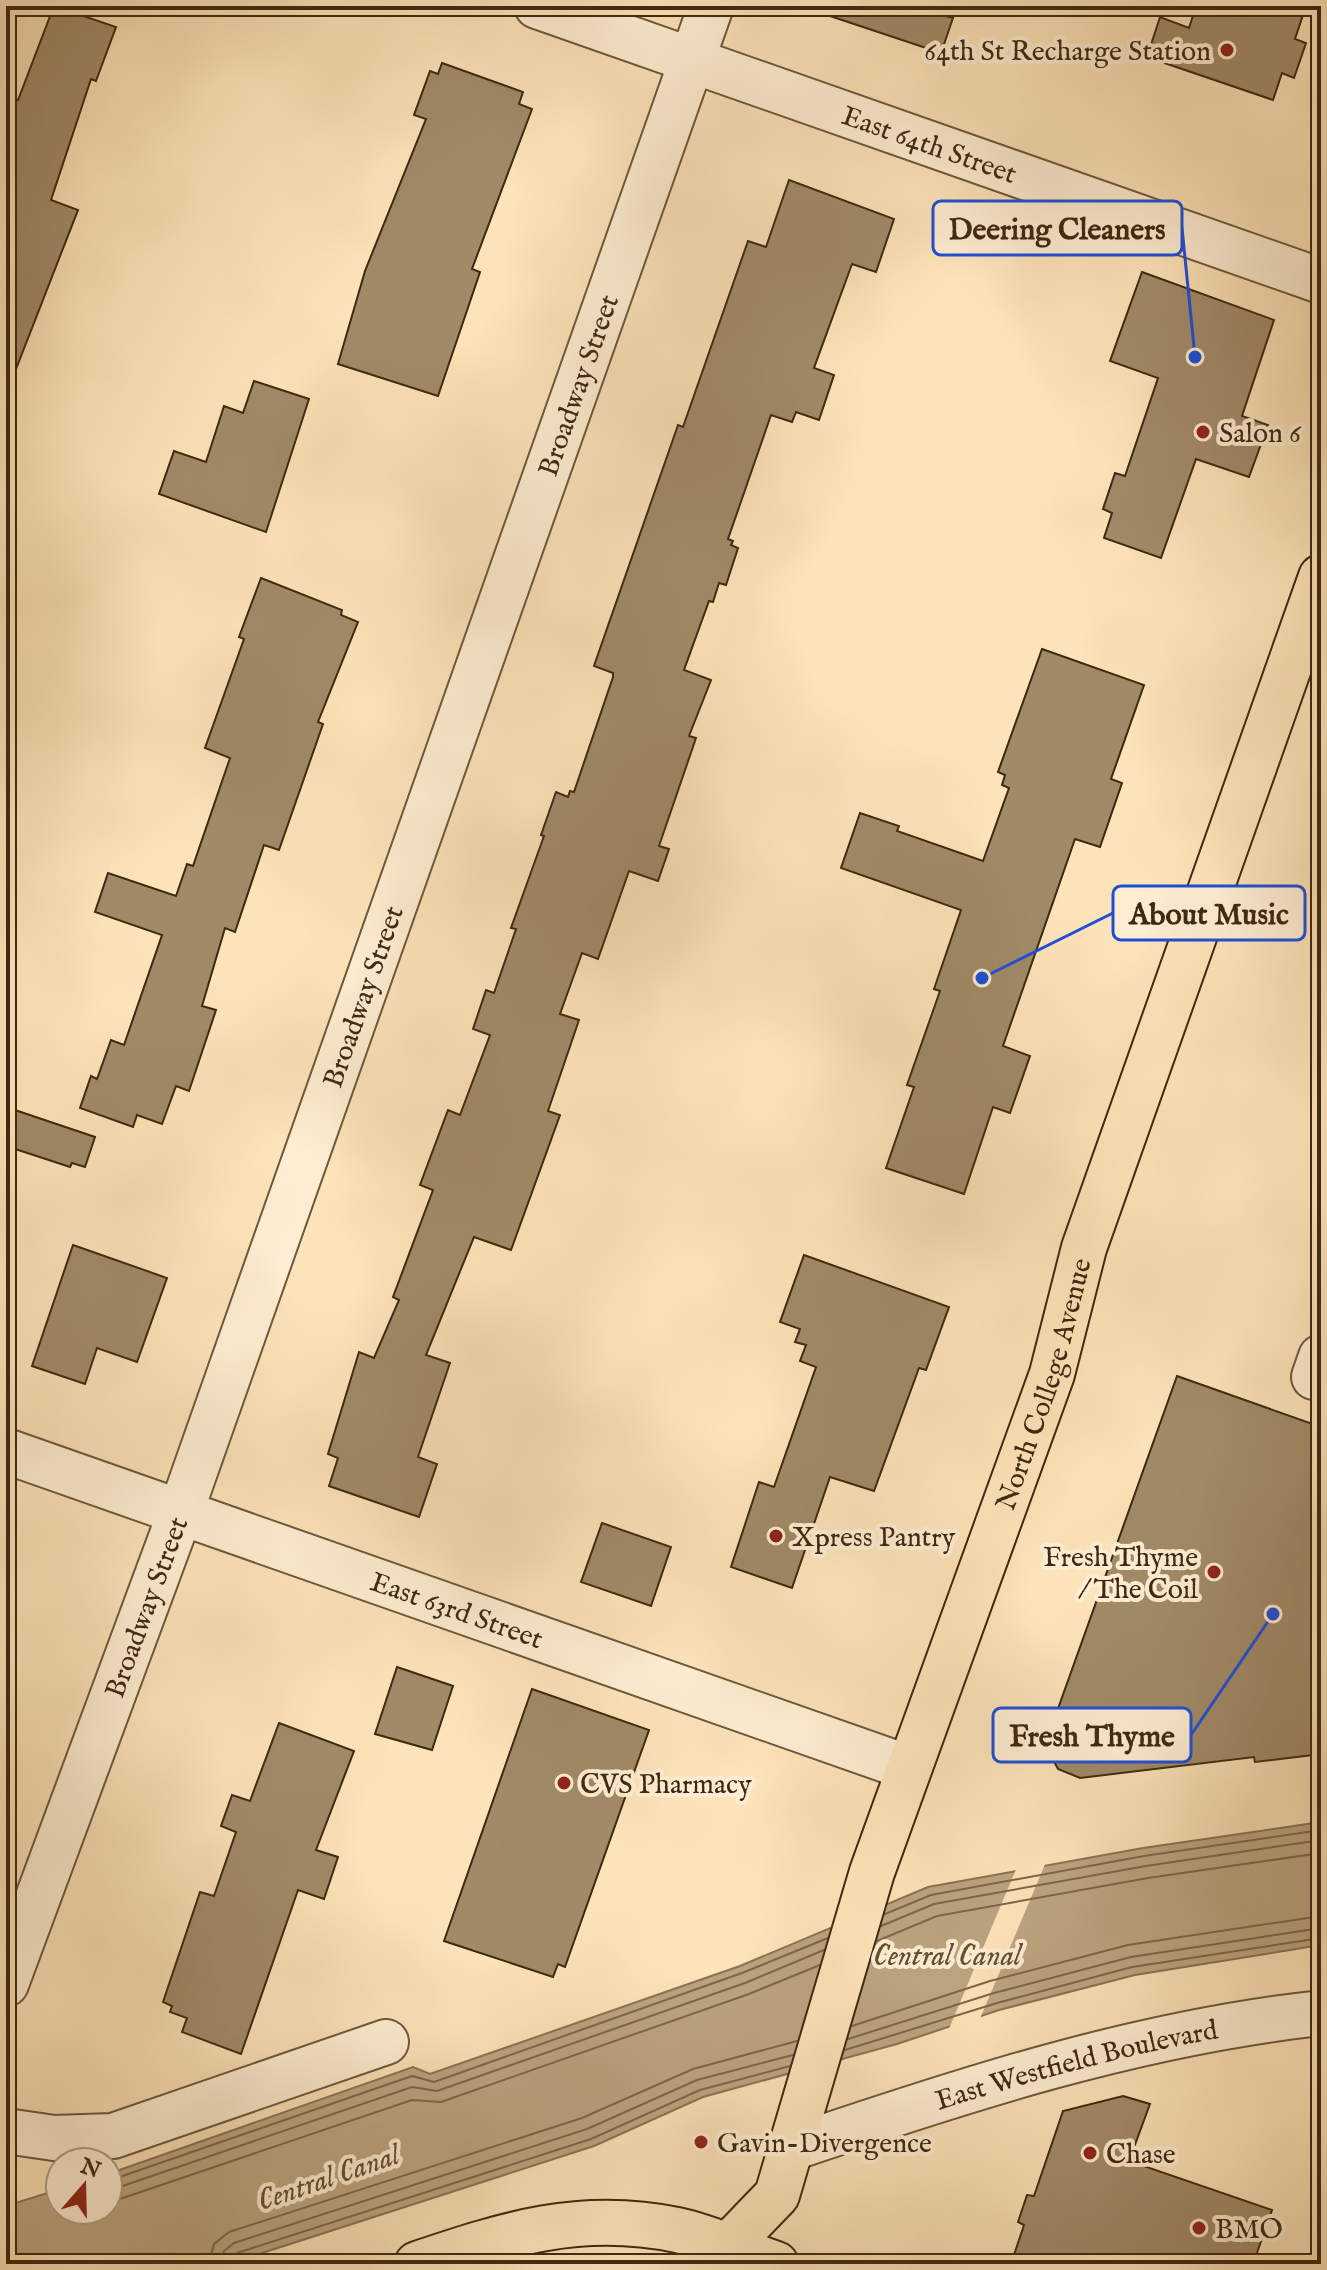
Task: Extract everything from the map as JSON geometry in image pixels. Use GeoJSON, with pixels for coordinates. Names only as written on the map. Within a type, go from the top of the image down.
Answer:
{"type":"FeatureCollection","features":[{"type":"Feature","properties":{"kind":"main road","name":"North College Avenue"},"geometry":{"type":"LineString","coordinates":[[724,2256],[777,2195],[872,1872],[982,1575],[1052,1374],[1084,1248],[1321,577]]}},
{"type":"Feature","properties":{"kind":"main road","name":"North College Avenue"},"geometry":{"type":"LineString","coordinates":[[777,2195],[794,2264]]}},
{"type":"Feature","properties":{"kind":"main road"},"geometry":{"type":"LineString","coordinates":[[417,2264],[504,2235],[574,2222],[636,2224],[679,2230],[724,2256],[776,2264]]}},
{"type":"Feature","properties":{"kind":"street","name":"East 64th Street"},"geometry":{"type":"LineString","coordinates":[[537,6],[1321,281]]}},
{"type":"Feature","properties":{"kind":"street","name":"Broadway Street"},"geometry":{"type":"LineString","coordinates":[[6,1984],[181,1511],[711,6]]}},
{"type":"Feature","properties":{"kind":"street","name":"East 63rd Street"},"geometry":{"type":"LineString","coordinates":[[6,1451],[909,1768]]}},
{"type":"Feature","properties":{"kind":"street","name":"East Westfield Boulevard"},"geometry":{"type":"LineString","coordinates":[[794,2132],[989,2084],[1129,2045],[1321,2013]]}},
{"type":"Feature","properties":{"kind":"street"},"geometry":{"type":"LineString","coordinates":[[6,2131],[54,2138],[113,2136],[386,2042]]}},
{"type":"Feature","properties":{"kind":"water","name":"Central Canal"},"geometry":{"type":"Polygon","coordinates":[[[1321,1822],[1321,1945],[1135,1975],[999,2010],[897,2044],[703,2097],[594,2146],[228,2264],[6,2264],[6,2206],[44,2194],[44,2226],[124,2226],[124,2168],[413,2067],[430,2074],[740,1966],[928,1887],[1143,1848],[1321,1822]]]}},
{"type":"Feature","properties":{"kind":"pier"},"geometry":{"type":"Polygon","coordinates":[[[1046,1862],[979,2021],[948,2031],[1017,1867],[1046,1862]]]}},
{"type":"Feature","properties":{"kind":"building"},"geometry":{"type":"Polygon","coordinates":[[[54,6],[116,27],[96,81],[91,79],[51,200],[78,210],[9,387],[6,386],[6,121],[14,98],[18,100],[54,6]]]}},
{"type":"Feature","properties":{"kind":"building"},"geometry":{"type":"Polygon","coordinates":[[[819,6],[914,6],[953,18],[941,53],[818,12],[819,6]]]}},
{"type":"Feature","properties":{"kind":"building","name":"64th St Recharge Station"},"geometry":{"type":"Polygon","coordinates":[[[1196,6],[1306,6],[1295,39],[1306,43],[1294,78],[1282,73],[1273,100],[1147,57],[1160,17],[1189,28],[1196,6]]]}},
{"type":"Feature","properties":{"kind":"building"},"geometry":{"type":"Polygon","coordinates":[[[442,63],[523,92],[519,104],[532,109],[472,269],[480,272],[438,396],[338,364],[365,271],[426,119],[414,115],[430,71],[438,74],[442,63]]]}},
{"type":"Feature","properties":{"kind":"building"},"geometry":{"type":"Polygon","coordinates":[[[789,180],[894,219],[876,272],[852,264],[814,368],[834,375],[819,420],[796,412],[792,422],[771,415],[728,539],[733,541],[731,545],[738,548],[726,585],[719,583],[713,602],[709,601],[684,670],[711,680],[689,736],[696,738],[659,846],[669,849],[658,881],[629,871],[598,959],[582,953],[560,1014],[579,1020],[548,1111],[560,1115],[511,1250],[474,1237],[426,1355],[450,1363],[418,1457],[437,1464],[419,1517],[329,1486],[338,1458],[328,1454],[359,1352],[374,1358],[399,1300],[393,1297],[433,1190],[420,1185],[448,1110],[460,1115],[490,1035],[473,1029],[486,990],[494,993],[516,929],[511,928],[544,836],[541,835],[556,792],[568,797],[570,791],[574,792],[613,677],[613,673],[594,666],[678,425],[683,427],[748,241],[766,247],[789,180]]]}},
{"type":"Feature","properties":{"kind":"building"},"geometry":{"type":"Polygon","coordinates":[[[1142,272],[1274,320],[1242,416],[1268,425],[1249,477],[1196,459],[1161,558],[1104,538],[1112,513],[1103,509],[1115,473],[1125,476],[1158,378],[1110,361],[1142,272]]]}},
{"type":"Feature","properties":{"kind":"building"},"geometry":{"type":"Polygon","coordinates":[[[254,381],[309,399],[266,532],[159,494],[174,451],[206,462],[224,406],[243,413],[254,381]]]}},
{"type":"Feature","properties":{"kind":"building"},"geometry":{"type":"Polygon","coordinates":[[[261,578],[342,610],[341,615],[358,622],[318,722],[323,724],[279,850],[264,845],[235,932],[225,928],[202,1006],[216,1010],[189,1091],[176,1086],[162,1124],[137,1115],[133,1127],[80,1108],[91,1076],[97,1079],[111,1040],[124,1045],[162,935],[95,912],[108,873],[176,896],[187,864],[193,866],[230,758],[205,748],[244,639],[239,637],[261,578]]]}},
{"type":"Feature","properties":{"kind":"building"},"geometry":{"type":"Polygon","coordinates":[[[1042,649],[1144,685],[1111,779],[1122,783],[1100,847],[1075,839],[1003,1046],[1030,1056],[1010,1113],[993,1107],[964,1194],[886,1168],[914,1087],[907,1085],[940,991],[934,989],[961,910],[841,868],[860,813],[899,826],[897,831],[983,861],[1009,788],[1002,785],[1005,775],[998,772],[1042,649]]]}},
{"type":"Feature","properties":{"kind":"building"},"geometry":{"type":"Polygon","coordinates":[[[6,1107],[95,1137],[85,1167],[72,1163],[70,1167],[6,1146],[6,1107]]]}},
{"type":"Feature","properties":{"kind":"building"},"geometry":{"type":"Polygon","coordinates":[[[73,1245],[167,1278],[137,1362],[97,1348],[85,1384],[32,1366],[73,1245]]]}},
{"type":"Feature","properties":{"kind":"building"},"geometry":{"type":"Polygon","coordinates":[[[804,1255],[949,1307],[926,1370],[919,1368],[874,1491],[830,1477],[792,1588],[731,1567],[759,1482],[774,1487],[816,1367],[800,1361],[806,1345],[795,1342],[800,1329],[780,1322],[804,1255]]]}},
{"type":"Feature","properties":{"kind":"building","name":"Fresh Thyme / The Coil"},"geometry":{"type":"Polygon","coordinates":[[[1177,1376],[1321,1427],[1321,1754],[1255,1762],[1254,1757],[1080,1778],[1058,1769],[1045,1745],[1177,1376]]]}},
{"type":"Feature","properties":{"kind":"building"},"geometry":{"type":"Polygon","coordinates":[[[602,1523],[671,1547],[651,1606],[581,1582],[602,1523]]]}},
{"type":"Feature","properties":{"kind":"building"},"geometry":{"type":"Polygon","coordinates":[[[397,1667],[453,1686],[432,1750],[375,1734],[397,1667]]]}},
{"type":"Feature","properties":{"kind":"building","name":"CVS Pharmacy"},"geometry":{"type":"Polygon","coordinates":[[[532,1689],[649,1730],[565,1967],[558,1964],[553,1977],[444,1941],[532,1689]]]}},
{"type":"Feature","properties":{"kind":"building"},"geometry":{"type":"Polygon","coordinates":[[[279,1723],[354,1751],[316,1850],[338,1857],[324,1899],[298,1890],[241,2054],[182,2032],[187,2018],[170,2012],[172,2006],[163,2002],[200,1892],[214,1896],[236,1832],[221,1826],[232,1795],[250,1801],[279,1723]]]}},
{"type":"Feature","properties":{"kind":"building"},"geometry":{"type":"Polygon","coordinates":[[[1123,2096],[1150,2104],[1129,2161],[1272,2210],[1253,2264],[1011,2264],[1024,2225],[1018,2222],[1027,2195],[1034,2196],[1063,2111],[1123,2096]]]}},
{"type":"Feature","properties":{"kind":"place","name":"64th St Recharge Station"},"geometry":{"type":"Point","coordinates":[1227,50]}},
{"type":"Feature","properties":{"kind":"place","name":"Deering Cleaners"},"geometry":{"type":"Point","coordinates":[1195,357]}},
{"type":"Feature","properties":{"kind":"place","name":"Salon 6"},"geometry":{"type":"Point","coordinates":[1203,432]}},
{"type":"Feature","properties":{"kind":"place","name":"About Music"},"geometry":{"type":"Point","coordinates":[982,978]}},
{"type":"Feature","properties":{"kind":"place","name":"Xpress Pantry"},"geometry":{"type":"Point","coordinates":[776,1536]}},
{"type":"Feature","properties":{"kind":"place","name":"Fresh Thyme / The Coil"},"geometry":{"type":"Point","coordinates":[1214,1572]}},
{"type":"Feature","properties":{"kind":"place","name":"Fresh Thyme"},"geometry":{"type":"Point","coordinates":[1273,1614]}},
{"type":"Feature","properties":{"kind":"place","name":"CVS Pharmacy"},"geometry":{"type":"Point","coordinates":[564,1783]}},
{"type":"Feature","properties":{"kind":"place","name":"Gavin-Divergence"},"geometry":{"type":"Point","coordinates":[701,2142]}},
{"type":"Feature","properties":{"kind":"place","name":"Chase"},"geometry":{"type":"Point","coordinates":[1090,2153]}},
{"type":"Feature","properties":{"kind":"place","name":"BMO"},"geometry":{"type":"Point","coordinates":[1199,2228]}}]}
